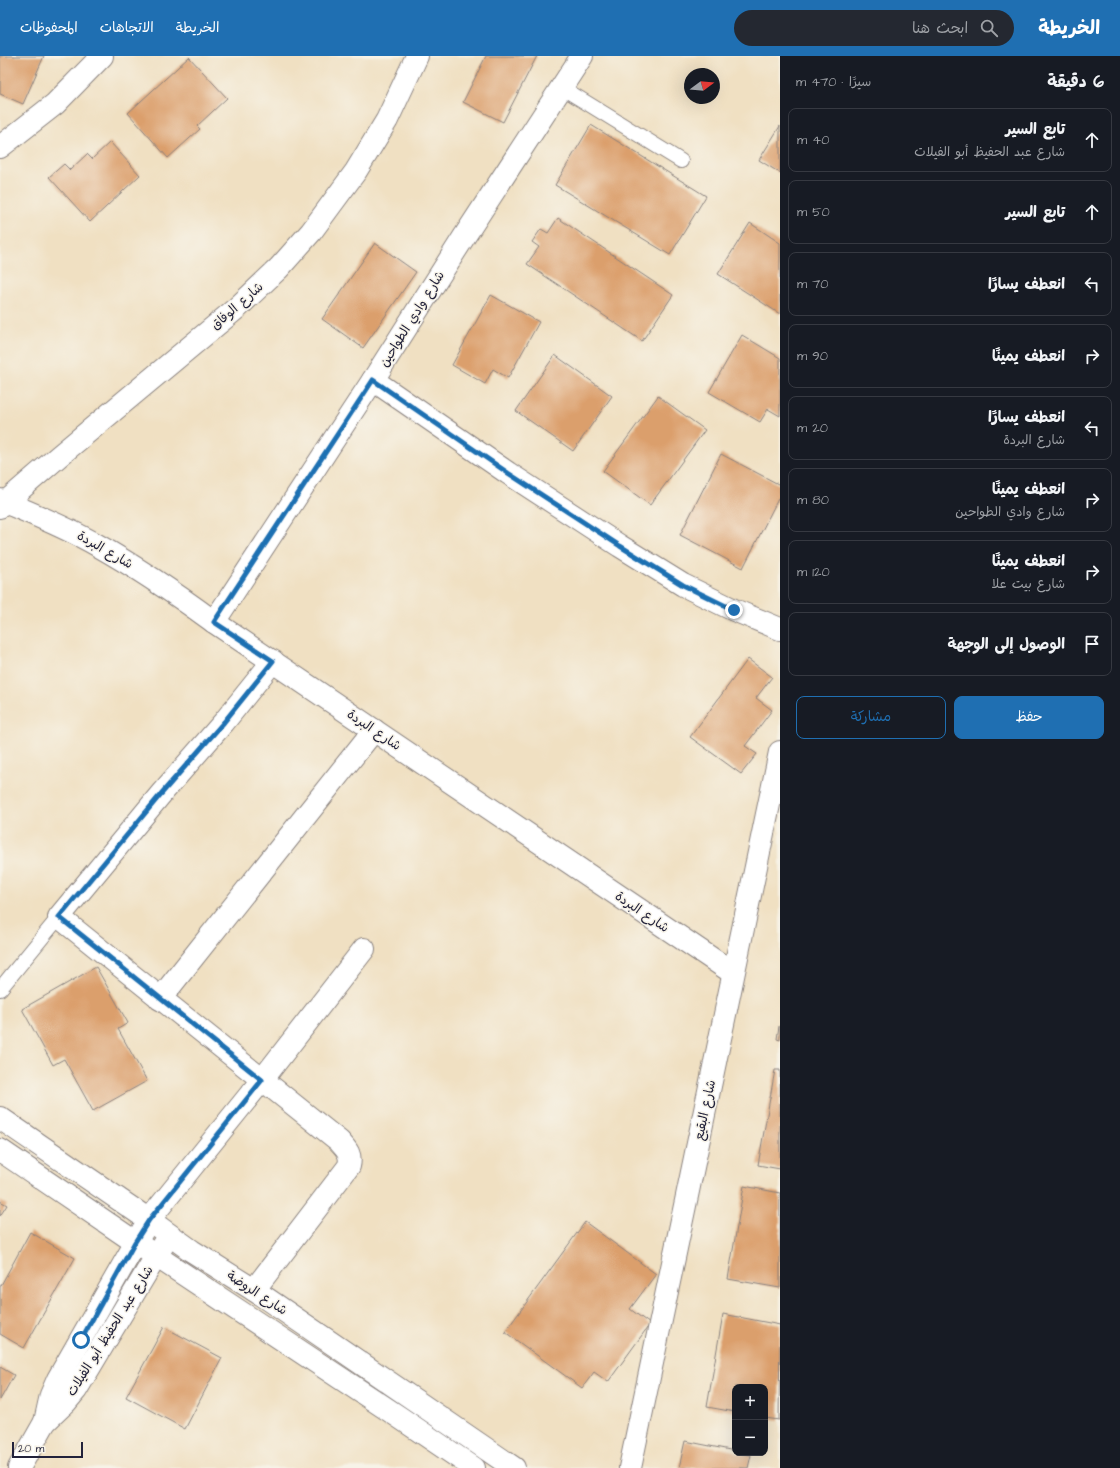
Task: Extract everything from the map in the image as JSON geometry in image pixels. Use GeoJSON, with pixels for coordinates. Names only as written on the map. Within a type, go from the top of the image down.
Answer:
{"type":"FeatureCollection","features":[{"type":"Feature","properties":{"kind":"street"},"geometry":{"type":"LineString","coordinates":[[0,147],[55,104],[102,56]]}},
{"type":"Feature","properties":{"kind":"street","name":"شارع الوفاق"},"geometry":{"type":"LineString","coordinates":[[2,503],[238,307],[279,268],[311,232],[356,171],[387,120],[417,56]]}},
{"type":"Feature","properties":{"kind":"street","name":"شارع وادي الطواحين"},"geometry":{"type":"LineString","coordinates":[[214,622],[373,380],[582,56]]}},
{"type":"Feature","properties":{"kind":"street"},"geometry":{"type":"LineString","coordinates":[[373,380],[508,473],[626,550],[683,585],[734,610],[780,629]]}},
{"type":"Feature","properties":{"kind":"street","name":"شارع البردة"},"geometry":{"type":"LineString","coordinates":[[2,503],[42,518],[96,544],[164,586],[214,622],[733,973]]}},
{"type":"Feature","properties":{"kind":"street"},"geometry":{"type":"LineString","coordinates":[[254,1290],[349,1166],[350,1161],[348,1151],[339,1141],[59,917],[161,794],[224,722],[273,661]]}},
{"type":"Feature","properties":{"kind":"street"},"geometry":{"type":"LineString","coordinates":[[160,999],[374,730]]}},
{"type":"Feature","properties":{"kind":"street","name":"شارع البقيع"},"geometry":{"type":"LineString","coordinates":[[630,1468],[780,752]]}},
{"type":"Feature","properties":{"kind":"street","name":"شارع عبد الحفيظ أبو الفيلات"},"geometry":{"type":"LineString","coordinates":[[45,1422],[51,1395],[58,1379],[135,1242],[149,1220],[262,1080],[364,949]]}},
{"type":"Feature","properties":{"kind":"street","name":"شارع الروضة"},"geometry":{"type":"LineString","coordinates":[[0,1118],[149,1220],[168,1235],[254,1290],[514,1468]]}},
{"type":"Feature","properties":{"kind":"street","name":"شارع الروضة"},"geometry":{"type":"LineString","coordinates":[[0,1150],[474,1468]]}},
{"type":"Feature","properties":{"kind":"street","name":"شارع عبد الحفيظ أبو الفيلات"},"geometry":{"type":"LineString","coordinates":[[19,1468],[45,1422],[76,1390],[168,1235]]}},
{"type":"Feature","properties":{"kind":"lane"},"geometry":{"type":"LineString","coordinates":[[561,87],[681,161]]}},
{"type":"Feature","properties":{"kind":"lane"},"geometry":{"type":"LineString","coordinates":[[0,989],[59,917]]}},
{"type":"Feature","properties":{"kind":"building"},"geometry":{"type":"Polygon","coordinates":[[[0,56],[44,56],[23,104],[0,94],[0,56]]]}},
{"type":"Feature","properties":{"kind":"building"},"geometry":{"type":"Polygon","coordinates":[[[486,56],[537,56],[503,122],[463,102],[486,56]]]}},
{"type":"Feature","properties":{"kind":"building"},"geometry":{"type":"Polygon","coordinates":[[[189,57],[227,98],[197,126],[200,129],[168,158],[128,113],[189,57]]]}},
{"type":"Feature","properties":{"kind":"building"},"geometry":{"type":"Polygon","coordinates":[[[591,125],[706,196],[670,255],[555,185],[591,125]]]}},
{"type":"Feature","properties":{"kind":"building"},"geometry":{"type":"Polygon","coordinates":[[[780,126],[780,173],[759,160],[780,126]]]}},
{"type":"Feature","properties":{"kind":"building"},"geometry":{"type":"Polygon","coordinates":[[[110,142],[140,175],[90,222],[49,177],[64,164],[70,170],[87,154],[92,159],[110,142]]]}},
{"type":"Feature","properties":{"kind":"building"},"geometry":{"type":"Polygon","coordinates":[[[558,218],[673,295],[642,341],[527,264],[539,247],[532,242],[541,229],[548,233],[558,218]]]}},
{"type":"Feature","properties":{"kind":"building"},"geometry":{"type":"Polygon","coordinates":[[[750,223],[780,243],[780,314],[718,274],[750,223]]]}},
{"type":"Feature","properties":{"kind":"building"},"geometry":{"type":"Polygon","coordinates":[[[375,243],[416,272],[363,348],[322,319],[375,243]]]}},
{"type":"Feature","properties":{"kind":"building"},"geometry":{"type":"Polygon","coordinates":[[[491,295],[539,322],[508,378],[493,369],[485,384],[452,365],[491,295]]]}},
{"type":"Feature","properties":{"kind":"building"},"geometry":{"type":"Polygon","coordinates":[[[742,335],[780,358],[780,416],[768,409],[760,422],[709,392],[742,335]]]}},
{"type":"Feature","properties":{"kind":"building"},"geometry":{"type":"Polygon","coordinates":[[[555,355],[612,396],[573,451],[516,411],[555,355]]]}},
{"type":"Feature","properties":{"kind":"building"},"geometry":{"type":"Polygon","coordinates":[[[658,396],[705,430],[650,505],[603,471],[658,396]]]}},
{"type":"Feature","properties":{"kind":"building"},"geometry":{"type":"Polygon","coordinates":[[[721,454],[780,485],[780,495],[743,568],[680,535],[721,454]]]}},
{"type":"Feature","properties":{"kind":"building"},"geometry":{"type":"Polygon","coordinates":[[[748,659],[772,677],[756,698],[772,710],[745,746],[757,754],[741,774],[690,737],[748,659]]]}},
{"type":"Feature","properties":{"kind":"building"},"geometry":{"type":"Polygon","coordinates":[[[96,967],[128,1023],[118,1029],[147,1081],[93,1111],[64,1059],[53,1065],[22,1009],[96,967]]]}},
{"type":"Feature","properties":{"kind":"building"},"geometry":{"type":"Polygon","coordinates":[[[780,1026],[780,1040],[777,1039],[780,1026]]]}},
{"type":"Feature","properties":{"kind":"building"},"geometry":{"type":"Polygon","coordinates":[[[775,1070],[780,1070],[780,1169],[758,1165],[775,1070]]]}},
{"type":"Feature","properties":{"kind":"building"},"geometry":{"type":"Polygon","coordinates":[[[744,1186],[780,1193],[780,1288],[728,1279],[744,1186]]]}},
{"type":"Feature","properties":{"kind":"building"},"geometry":{"type":"Polygon","coordinates":[[[0,1201],[7,1205],[0,1216],[0,1201]]]}},
{"type":"Feature","properties":{"kind":"building"},"geometry":{"type":"Polygon","coordinates":[[[585,1222],[656,1274],[630,1309],[650,1324],[608,1382],[594,1372],[582,1388],[505,1332],[585,1222]]]}},
{"type":"Feature","properties":{"kind":"building"},"geometry":{"type":"Polygon","coordinates":[[[30,1232],[75,1258],[24,1348],[0,1334],[0,1287],[30,1232]]]}},
{"type":"Feature","properties":{"kind":"building"},"geometry":{"type":"Polygon","coordinates":[[[723,1314],[780,1325],[779,1420],[768,1418],[768,1384],[732,1384],[732,1411],[707,1407],[723,1314]]]}},
{"type":"Feature","properties":{"kind":"building"},"geometry":{"type":"Polygon","coordinates":[[[164,1327],[222,1358],[185,1429],[126,1397],[164,1327]]]}},
{"type":"Feature","properties":{"kind":"building"},"geometry":{"type":"Polygon","coordinates":[[[0,1367],[14,1375],[0,1400],[0,1367]]]}},
{"type":"Feature","properties":{"kind":"building"},"geometry":{"type":"Polygon","coordinates":[[[685,1441],[732,1450],[732,1456],[751,1456],[748,1468],[679,1468],[685,1441]]]}},
{"type":"Feature","properties":{"kind":"route"},"geometry":{"type":"LineString","coordinates":[[81,1340],[135,1242],[149,1220],[262,1080],[59,917],[161,794],[224,722],[273,661],[214,622],[373,380],[508,473],[620,546],[683,585],[734,610]]}}]}
